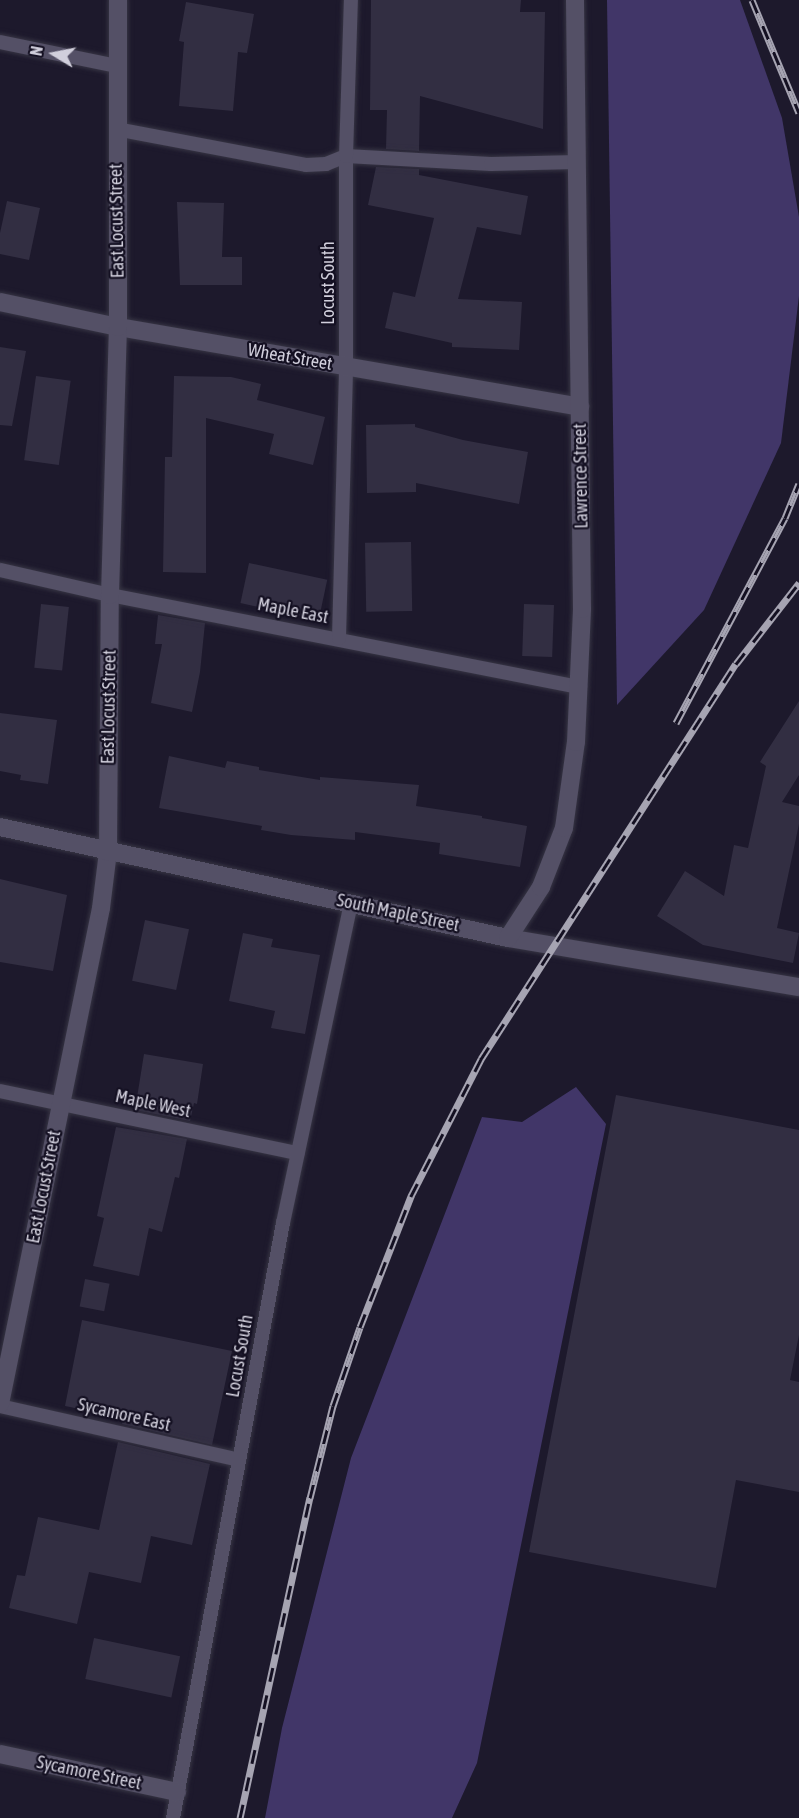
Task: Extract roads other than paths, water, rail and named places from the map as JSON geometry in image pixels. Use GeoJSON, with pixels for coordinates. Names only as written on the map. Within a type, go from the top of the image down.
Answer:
{"type":"FeatureCollection","features":[{"type":"Feature","properties":{"kind":"street","name":"East Locust Street"},"geometry":{"type":"LineString","coordinates":[[0,1405],[4,1365],[101,908],[108,852],[110,595],[118,327],[116,129],[118,0]]}},
{"type":"Feature","properties":{"kind":"street","name":"Lawrence Street"},"geometry":{"type":"LineString","coordinates":[[508,938],[541,887],[564,828],[576,742],[580,687],[582,609],[575,0]]}},
{"type":"Feature","properties":{"kind":"street","name":"Wheat Street"},"geometry":{"type":"LineString","coordinates":[[0,302],[118,327],[580,407]]}},
{"type":"Feature","properties":{"kind":"street","name":"South Maple Street"},"geometry":{"type":"LineString","coordinates":[[0,826],[108,852],[508,938],[799,987]]}},
{"type":"Feature","properties":{"kind":"street","name":"Sycamore Street"},"geometry":{"type":"LineString","coordinates":[[0,1754],[177,1792]]}},
{"type":"Feature","properties":{"kind":"lane","name":"Locust South"},"geometry":{"type":"LineString","coordinates":[[339,638],[346,366],[346,156],[351,0]]}},
{"type":"Feature","properties":{"kind":"lane"},"geometry":{"type":"LineString","coordinates":[[0,42],[117,66]]}},
{"type":"Feature","properties":{"kind":"lane"},"geometry":{"type":"LineString","coordinates":[[116,129],[306,165],[326,164],[346,156],[491,164],[577,162]]}},
{"type":"Feature","properties":{"kind":"lane","name":"Maple East"},"geometry":{"type":"LineString","coordinates":[[0,570],[110,595],[580,687]]}},
{"type":"Feature","properties":{"kind":"lane","name":"Locust South"},"geometry":{"type":"LineString","coordinates":[[172,1818],[298,1153],[351,903]]}},
{"type":"Feature","properties":{"kind":"lane","name":"Maple West"},"geometry":{"type":"LineString","coordinates":[[0,1091],[298,1153]]}},
{"type":"Feature","properties":{"kind":"lane","name":"Sycamore East"},"geometry":{"type":"LineString","coordinates":[[0,1405],[239,1460]]}},
{"type":"Feature","properties":{"kind":"railway"},"geometry":{"type":"LineString","coordinates":[[752,0],[799,113]]}},
{"type":"Feature","properties":{"kind":"railway"},"geometry":{"type":"LineString","coordinates":[[676,723],[785,518],[799,484]]}},
{"type":"Feature","properties":{"kind":"railway"},"geometry":{"type":"LineString","coordinates":[[240,1818],[310,1498],[333,1406],[360,1327],[411,1196],[481,1059],[736,664],[799,583]]}}]}
